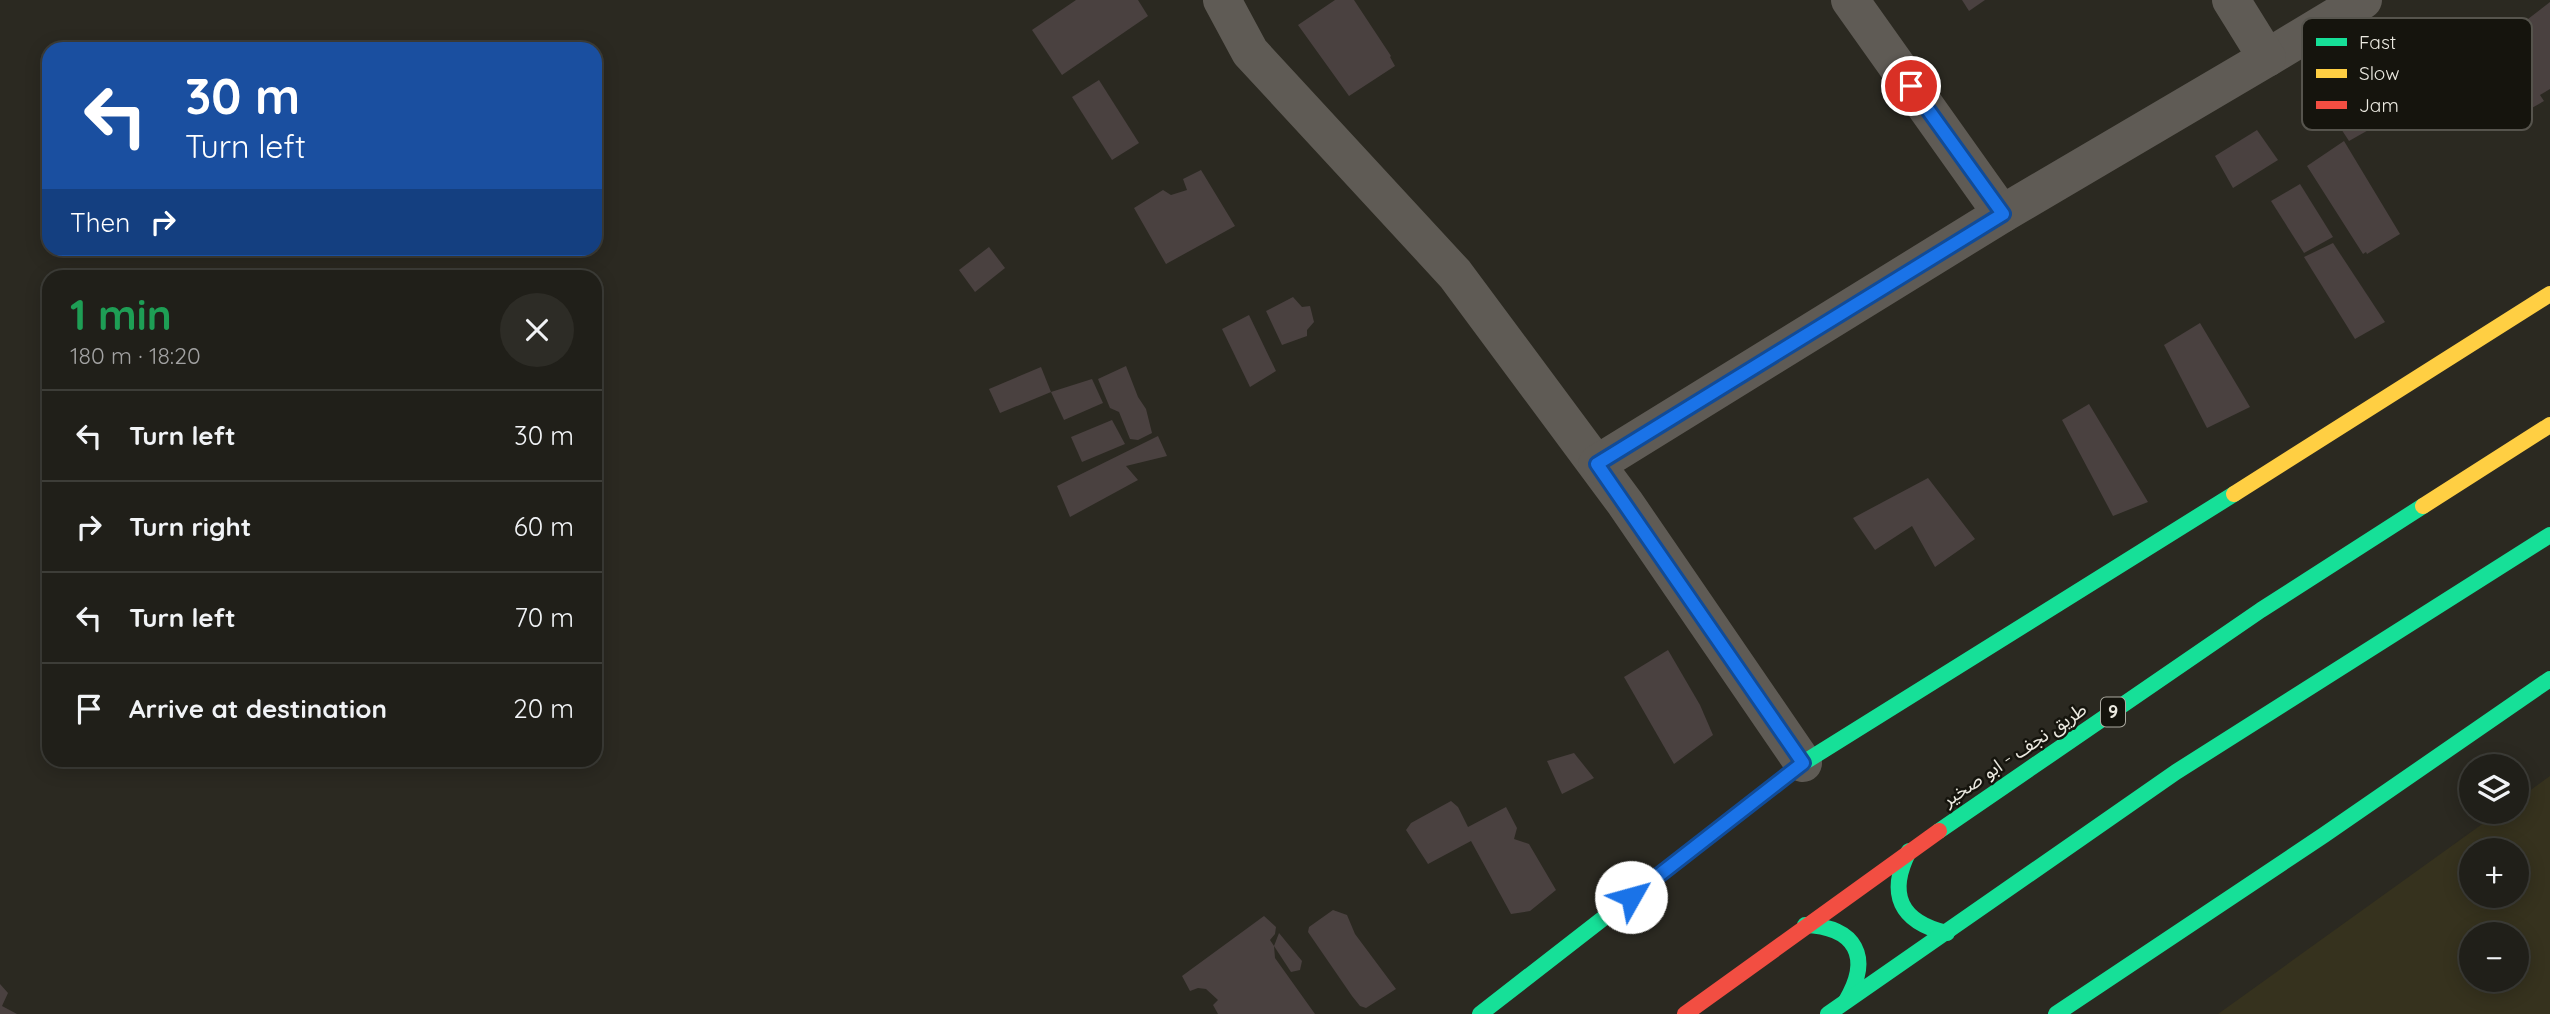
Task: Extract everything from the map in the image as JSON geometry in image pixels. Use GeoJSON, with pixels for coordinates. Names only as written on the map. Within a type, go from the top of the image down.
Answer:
{"type":"FeatureCollection","features":[{"type":"Feature","properties":{"kind":"main road"},"geometry":{"type":"LineString","coordinates":[[1480,1014],[1803,763],[2550,294]]}},
{"type":"Feature","properties":{"kind":"main road","name":"طريق نجف - ابو صخير"},"geometry":{"type":"LineString","coordinates":[[1685,1014],[1909,851],[2261,610],[2550,425]]}},
{"type":"Feature","properties":{"kind":"main road"},"geometry":{"type":"LineString","coordinates":[[1828,1014],[2176,772],[2550,536]]}},
{"type":"Feature","properties":{"kind":"main road"},"geometry":{"type":"LineString","coordinates":[[2056,1014],[2324,835],[2550,679]]}},
{"type":"Feature","properties":{"kind":"main road"},"geometry":{"type":"LineString","coordinates":[[1909,851],[1898,876],[1897,890],[1902,905],[1920,926],[1947,933]]}},
{"type":"Feature","properties":{"kind":"main road"},"geometry":{"type":"LineString","coordinates":[[1805,925],[1820,924],[1834,928],[1846,935],[1856,946],[1860,975],[1855,989],[1846,1000]]}},
{"type":"Feature","properties":{"kind":"street"},"geometry":{"type":"LineString","coordinates":[[1222,0],[1250,51],[1455,274],[1597,464],[1803,763]]}},
{"type":"Feature","properties":{"kind":"street"},"geometry":{"type":"LineString","coordinates":[[1850,0],[2003,214]]}},
{"type":"Feature","properties":{"kind":"street"},"geometry":{"type":"LineString","coordinates":[[2231,0],[2267,58]]}},
{"type":"Feature","properties":{"kind":"street"},"geometry":{"type":"LineString","coordinates":[[2333,18],[2363,0]]}},
{"type":"Feature","properties":{"kind":"street"},"geometry":{"type":"LineString","coordinates":[[1597,464],[2003,214],[2302,37]]}},
{"type":"Feature","properties":{"kind":"shaded area"},"geometry":{"type":"Polygon","coordinates":[[[2550,776],[2550,1014],[2218,1014],[2459,841],[2459,908],[2529,908],[2529,838],[2463,838],[2482,824],[2529,824],[2529,791],[2550,776]]]}},
{"type":"Feature","properties":{"kind":"building"},"geometry":{"type":"Polygon","coordinates":[[[1076,0],[1138,0],[1148,16],[1062,75],[1032,30],[1076,0]]]}},
{"type":"Feature","properties":{"kind":"building"},"geometry":{"type":"Polygon","coordinates":[[[1335,0],[1354,0],[1395,66],[1349,96],[1298,25],[1335,0]]]}},
{"type":"Feature","properties":{"kind":"building"},"geometry":{"type":"Polygon","coordinates":[[[1962,0],[1985,0],[1969,11],[1962,0]]]}},
{"type":"Feature","properties":{"kind":"building"},"geometry":{"type":"Polygon","coordinates":[[[2550,2],[2550,89],[2540,95],[2544,101],[2532,108],[2532,18],[2529,18],[2550,2]]]}},
{"type":"Feature","properties":{"kind":"building"},"geometry":{"type":"Polygon","coordinates":[[[1099,80],[1139,143],[1112,160],[1072,97],[1099,80]]]}},
{"type":"Feature","properties":{"kind":"building"},"geometry":{"type":"Polygon","coordinates":[[[2257,130],[2278,160],[2233,188],[2215,156],[2257,130]]]}},
{"type":"Feature","properties":{"kind":"building"},"geometry":{"type":"Polygon","coordinates":[[[2342,130],[2368,130],[2349,141],[2342,130]]]}},
{"type":"Feature","properties":{"kind":"building"},"geometry":{"type":"Polygon","coordinates":[[[2344,141],[2400,234],[2367,254],[2363,254],[2307,166],[2344,141]]]}},
{"type":"Feature","properties":{"kind":"building"},"geometry":{"type":"Polygon","coordinates":[[[1201,170],[1235,226],[1166,264],[1134,208],[1163,190],[1171,195],[1187,190],[1183,179],[1201,170]]]}},
{"type":"Feature","properties":{"kind":"building"},"geometry":{"type":"Polygon","coordinates":[[[2300,184],[2333,237],[2304,253],[2271,201],[2300,184]]]}},
{"type":"Feature","properties":{"kind":"building"},"geometry":{"type":"Polygon","coordinates":[[[2333,243],[2385,322],[2355,339],[2304,257],[2333,243]]]}},
{"type":"Feature","properties":{"kind":"building"},"geometry":{"type":"Polygon","coordinates":[[[989,247],[1005,268],[975,292],[959,270],[989,247]]]}},
{"type":"Feature","properties":{"kind":"building"},"geometry":{"type":"Polygon","coordinates":[[[1293,297],[1302,307],[1310,306],[1314,322],[1307,330],[1307,336],[1282,345],[1266,311],[1293,297]]]}},
{"type":"Feature","properties":{"kind":"building"},"geometry":{"type":"Polygon","coordinates":[[[1249,315],[1276,371],[1250,387],[1222,329],[1249,315]]]}},
{"type":"Feature","properties":{"kind":"building"},"geometry":{"type":"Polygon","coordinates":[[[2200,323],[2250,407],[2207,428],[2164,345],[2200,323]]]}},
{"type":"Feature","properties":{"kind":"building"},"geometry":{"type":"Polygon","coordinates":[[[1126,366],[1138,397],[1146,409],[1152,433],[1138,440],[1130,439],[1119,412],[1110,408],[1098,379],[1126,366]]]}},
{"type":"Feature","properties":{"kind":"building"},"geometry":{"type":"Polygon","coordinates":[[[1041,367],[1051,392],[1000,413],[989,389],[1041,367]]]}},
{"type":"Feature","properties":{"kind":"building"},"geometry":{"type":"Polygon","coordinates":[[[1092,379],[1103,403],[1064,420],[1051,392],[1092,379]]]}},
{"type":"Feature","properties":{"kind":"building"},"geometry":{"type":"Polygon","coordinates":[[[2089,404],[2148,502],[2113,516],[2062,420],[2089,404]]]}},
{"type":"Feature","properties":{"kind":"building"},"geometry":{"type":"Polygon","coordinates":[[[1112,420],[1125,444],[1082,462],[1071,437],[1112,420]]]}},
{"type":"Feature","properties":{"kind":"building"},"geometry":{"type":"Polygon","coordinates":[[[1158,436],[1167,456],[1126,466],[1138,480],[1070,517],[1057,486],[1158,436]]]}},
{"type":"Feature","properties":{"kind":"building"},"geometry":{"type":"Polygon","coordinates":[[[1928,478],[1975,539],[1935,567],[1912,526],[1875,550],[1853,518],[1928,478]]]}},
{"type":"Feature","properties":{"kind":"building"},"geometry":{"type":"Polygon","coordinates":[[[1668,650],[1700,705],[1713,735],[1674,764],[1624,677],[1668,650]]]}},
{"type":"Feature","properties":{"kind":"building"},"geometry":{"type":"Polygon","coordinates":[[[1574,753],[1594,778],[1562,794],[1547,761],[1574,753]]]}},
{"type":"Feature","properties":{"kind":"building"},"geometry":{"type":"Polygon","coordinates":[[[1451,801],[1458,807],[1468,827],[1506,807],[1517,828],[1514,839],[1529,844],[1556,890],[1530,911],[1511,914],[1471,841],[1428,864],[1406,830],[1411,823],[1451,801]]]}},
{"type":"Feature","properties":{"kind":"building"},"geometry":{"type":"Polygon","coordinates":[[[1333,910],[1347,915],[1355,934],[1396,989],[1366,1008],[1360,1006],[1352,996],[1308,932],[1309,927],[1333,910]]]}},
{"type":"Feature","properties":{"kind":"building"},"geometry":{"type":"Polygon","coordinates":[[[1264,916],[1276,927],[1270,940],[1274,946],[1275,958],[1315,1014],[1218,1014],[1213,1005],[1218,1000],[1206,989],[1190,991],[1182,976],[1264,916]]]}},
{"type":"Feature","properties":{"kind":"building"},"geometry":{"type":"Polygon","coordinates":[[[1279,933],[1302,961],[1300,970],[1291,972],[1274,946],[1279,933]]]}},
{"type":"Feature","properties":{"kind":"building"},"geometry":{"type":"Polygon","coordinates":[[[0,984],[8,993],[2,1006],[17,1014],[0,1014],[0,984]]]}},
{"type":"Feature","properties":{"kind":"traffic: fast"},"geometry":{"type":"LineString","coordinates":[[1480,1014],[1803,763],[2234,494]]}},
{"type":"Feature","properties":{"kind":"traffic: fast"},"geometry":{"type":"LineString","coordinates":[[1939,831],[2261,610],[2423,506]]}},
{"type":"Feature","properties":{"kind":"traffic: fast"},"geometry":{"type":"LineString","coordinates":[[1828,1014],[2176,772],[2550,535]]}},
{"type":"Feature","properties":{"kind":"traffic: fast"},"geometry":{"type":"LineString","coordinates":[[2056,1014],[2324,835],[2550,679]]}},
{"type":"Feature","properties":{"kind":"traffic: fast"},"geometry":{"type":"LineString","coordinates":[[1909,851],[1899,880],[1902,904],[1918,922],[1947,933]]}},
{"type":"Feature","properties":{"kind":"traffic: fast"},"geometry":{"type":"LineString","coordinates":[[1805,925],[1837,932],[1847,938],[1854,947],[1858,958],[1858,971],[1846,1001]]}},
{"type":"Feature","properties":{"kind":"traffic: slow"},"geometry":{"type":"LineString","coordinates":[[2234,494],[2550,294]]}},
{"type":"Feature","properties":{"kind":"traffic: slow"},"geometry":{"type":"LineString","coordinates":[[2423,506],[2550,425]]}},
{"type":"Feature","properties":{"kind":"traffic: jam"},"geometry":{"type":"LineString","coordinates":[[1685,1014],[1939,831]]}},
{"type":"Feature","properties":{"kind":"route"},"geometry":{"type":"LineString","coordinates":[[1631,897],[1803,763],[1597,464],[2003,214],[1911,86]]}}]}
